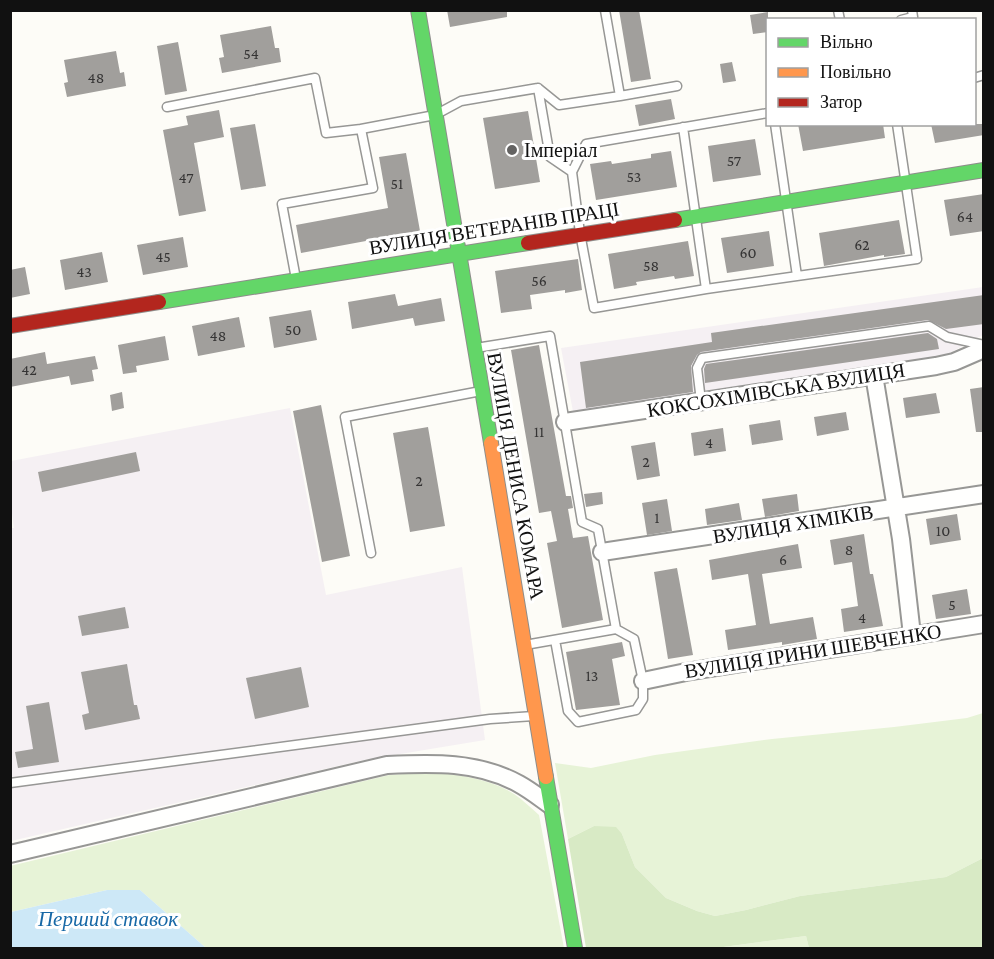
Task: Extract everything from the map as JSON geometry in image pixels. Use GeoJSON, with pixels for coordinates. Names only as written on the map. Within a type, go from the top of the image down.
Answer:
{"type":"FeatureCollection","features":[{"type":"Feature","properties":{"kind":"street","name":"ВУЛИЦЯ ДЕНИСА КОМАРА"},"geometry":{"type":"LineString","coordinates":[[418,10],[575,948]]}},
{"type":"Feature","properties":{"kind":"street","name":"ВУЛИЦЯ ВЕТЕРАНІВ ПРАЦІ"},"geometry":{"type":"LineString","coordinates":[[10,326],[984,170]]}},
{"type":"Feature","properties":{"kind":"street","name":"КОКСОХІМІВСЬКА ВУЛИЦЯ"},"geometry":{"type":"LineString","coordinates":[[565,422],[936,366],[954,362],[984,347]]}},
{"type":"Feature","properties":{"kind":"street"},"geometry":{"type":"LineString","coordinates":[[874,375],[901,539],[912,635]]}},
{"type":"Feature","properties":{"kind":"street","name":"ВУЛИЦЯ ХІМІКІВ"},"geometry":{"type":"LineString","coordinates":[[602,552],[984,494]]}},
{"type":"Feature","properties":{"kind":"street","name":"ВУЛИЦЯ ІРИНИ ШЕВЧЕНКО"},"geometry":{"type":"LineString","coordinates":[[643,681],[984,624]]}},
{"type":"Feature","properties":{"kind":"street"},"geometry":{"type":"LineString","coordinates":[[10,854],[387,765],[435,763],[466,765],[489,771],[519,784],[550,805]]}},
{"type":"Feature","properties":{"kind":"lane"},"geometry":{"type":"LineString","coordinates":[[605,10],[620,96]]}},
{"type":"Feature","properties":{"kind":"lane"},"geometry":{"type":"LineString","coordinates":[[167,107],[315,78],[326,134],[435,115],[461,101],[538,88],[559,105],[677,86]]}},
{"type":"Feature","properties":{"kind":"lane"},"geometry":{"type":"LineString","coordinates":[[538,88],[550,157],[572,172]]}},
{"type":"Feature","properties":{"kind":"lane"},"geometry":{"type":"LineString","coordinates":[[766,113],[585,144],[572,172],[580,234],[594,308],[706,289],[917,259],[897,126]]}},
{"type":"Feature","properties":{"kind":"lane"},"geometry":{"type":"LineString","coordinates":[[775,126],[797,276]]}},
{"type":"Feature","properties":{"kind":"lane"},"geometry":{"type":"LineString","coordinates":[[683,127],[706,289]]}},
{"type":"Feature","properties":{"kind":"lane"},"geometry":{"type":"LineString","coordinates":[[296,279],[282,204],[373,188],[361,129]]}},
{"type":"Feature","properties":{"kind":"lane"},"geometry":{"type":"LineString","coordinates":[[701,401],[697,368],[702,358],[929,326],[947,337],[984,347]]}},
{"type":"Feature","properties":{"kind":"lane"},"geometry":{"type":"LineString","coordinates":[[475,348],[550,336],[582,522],[598,530],[616,630]]}},
{"type":"Feature","properties":{"kind":"lane"},"geometry":{"type":"LineString","coordinates":[[371,554],[345,417],[482,391]]}},
{"type":"Feature","properties":{"kind":"lane"},"geometry":{"type":"LineString","coordinates":[[525,645],[555,640],[616,630],[634,639],[643,681],[643,699],[636,710],[578,722],[568,711],[555,640]]}},
{"type":"Feature","properties":{"kind":"lane"},"geometry":{"type":"LineString","coordinates":[[10,783],[466,722],[537,716]]}},
{"type":"Feature","properties":{"kind":"shaded area"},"geometry":{"type":"Polygon","coordinates":[[[983,287],[983,335],[935,361],[574,417],[561,348],[983,287]]]}},
{"type":"Feature","properties":{"kind":"shaded area"},"geometry":{"type":"Polygon","coordinates":[[[290,408],[326,595],[462,567],[485,740],[364,760],[11,841],[10,528],[14,528],[10,499],[11,461],[290,408]]]}},
{"type":"Feature","properties":{"kind":"green space"},"geometry":{"type":"Polygon","coordinates":[[[983,713],[983,858],[946,877],[800,896],[715,916],[666,898],[635,867],[622,834],[594,826],[568,839],[555,763],[591,768],[655,755],[772,739],[967,718],[983,713]]]}},
{"type":"Feature","properties":{"kind":"green space"},"geometry":{"type":"Polygon","coordinates":[[[433,772],[464,776],[505,789],[524,801],[539,815],[564,948],[206,948],[140,890],[107,890],[11,912],[10,866],[389,775],[433,772]]]}},
{"type":"Feature","properties":{"kind":"green space"},"geometry":{"type":"Polygon","coordinates":[[[594,826],[616,827],[622,834],[635,867],[666,898],[715,916],[800,896],[946,877],[983,858],[983,948],[809,948],[806,936],[716,948],[586,948],[568,839],[594,826]]]}},
{"type":"Feature","properties":{"kind":"green space"},"geometry":{"type":"Polygon","coordinates":[[[806,936],[809,948],[716,948],[806,936]]]}},
{"type":"Feature","properties":{"kind":"water","name":"Перший ставок"},"geometry":{"type":"Polygon","coordinates":[[[107,890],[140,890],[206,948],[11,948],[11,912],[107,890]]]}},
{"type":"Feature","properties":{"kind":"building"},"geometry":{"type":"Polygon","coordinates":[[[447,10],[507,10],[507,17],[450,27],[447,10]]]}},
{"type":"Feature","properties":{"kind":"building"},"geometry":{"type":"Polygon","coordinates":[[[619,10],[639,10],[651,79],[631,82],[619,10]]]}},
{"type":"Feature","properties":{"kind":"building"},"geometry":{"type":"Polygon","coordinates":[[[768,12],[766,32],[753,34],[750,15],[768,12]]]}},
{"type":"Feature","properties":{"kind":"building"},"geometry":{"type":"Polygon","coordinates":[[[271,26],[275,48],[279,48],[281,62],[222,73],[219,58],[224,57],[220,35],[271,26]]]}},
{"type":"Feature","properties":{"kind":"building"},"geometry":{"type":"Polygon","coordinates":[[[178,42],[187,91],[165,95],[157,46],[178,42]]]}},
{"type":"Feature","properties":{"kind":"building"},"geometry":{"type":"Polygon","coordinates":[[[116,51],[120,73],[124,72],[126,86],[67,97],[64,83],[68,82],[64,60],[116,51]]]}},
{"type":"Feature","properties":{"kind":"building"},"geometry":{"type":"Polygon","coordinates":[[[732,62],[736,81],[723,83],[720,64],[732,62]]]}},
{"type":"Feature","properties":{"kind":"building"},"geometry":{"type":"Polygon","coordinates":[[[671,99],[675,119],[639,126],[635,105],[671,99]]]}},
{"type":"Feature","properties":{"kind":"building"},"geometry":{"type":"Polygon","coordinates":[[[219,110],[224,137],[194,143],[206,211],[179,216],[163,130],[188,125],[186,116],[219,110]]]}},
{"type":"Feature","properties":{"kind":"building","name":"Імперіал"},"geometry":{"type":"Polygon","coordinates":[[[528,111],[540,182],[495,189],[483,118],[528,111]]]}},
{"type":"Feature","properties":{"kind":"building"},"geometry":{"type":"Polygon","coordinates":[[[255,124],[266,186],[241,190],[230,128],[255,124]]]}},
{"type":"Feature","properties":{"kind":"building"},"geometry":{"type":"Polygon","coordinates":[[[984,124],[984,135],[935,143],[931,126],[984,124]]]}},
{"type":"Feature","properties":{"kind":"building"},"geometry":{"type":"Polygon","coordinates":[[[798,126],[883,126],[885,138],[803,151],[798,126]]]}},
{"type":"Feature","properties":{"kind":"building"},"geometry":{"type":"Polygon","coordinates":[[[755,139],[761,175],[713,182],[708,146],[755,139]]]}},
{"type":"Feature","properties":{"kind":"building"},"geometry":{"type":"Polygon","coordinates":[[[671,151],[677,187],[596,200],[590,164],[611,161],[612,164],[651,158],[651,154],[671,151]]]}},
{"type":"Feature","properties":{"kind":"building"},"geometry":{"type":"Polygon","coordinates":[[[406,153],[420,231],[301,253],[296,225],[388,208],[379,157],[406,153]]]}},
{"type":"Feature","properties":{"kind":"building"},"geometry":{"type":"Polygon","coordinates":[[[984,194],[984,231],[950,236],[944,200],[984,194]]]}},
{"type":"Feature","properties":{"kind":"building"},"geometry":{"type":"Polygon","coordinates":[[[899,220],[905,254],[884,257],[884,255],[824,266],[819,233],[899,220]]]}},
{"type":"Feature","properties":{"kind":"building"},"geometry":{"type":"Polygon","coordinates":[[[769,231],[774,266],[727,273],[721,238],[769,231]]]}},
{"type":"Feature","properties":{"kind":"building"},"geometry":{"type":"Polygon","coordinates":[[[183,237],[188,267],[143,275],[137,245],[183,237]]]}},
{"type":"Feature","properties":{"kind":"building"},"geometry":{"type":"Polygon","coordinates":[[[688,241],[694,276],[675,279],[674,276],[636,282],[637,285],[614,289],[608,254],[688,241]]]}},
{"type":"Feature","properties":{"kind":"building"},"geometry":{"type":"Polygon","coordinates":[[[102,252],[108,282],[65,290],[60,260],[102,252]]]}},
{"type":"Feature","properties":{"kind":"building"},"geometry":{"type":"Polygon","coordinates":[[[578,259],[582,290],[530,295],[532,309],[501,313],[495,271],[578,259]]]}},
{"type":"Feature","properties":{"kind":"building"},"geometry":{"type":"Polygon","coordinates":[[[25,267],[30,294],[10,298],[10,270],[25,267]]]}},
{"type":"Feature","properties":{"kind":"building"},"geometry":{"type":"Polygon","coordinates":[[[395,294],[398,306],[441,298],[445,321],[415,326],[413,318],[352,329],[348,302],[395,294]]]}},
{"type":"Feature","properties":{"kind":"building"},"geometry":{"type":"Polygon","coordinates":[[[984,295],[984,324],[946,329],[928,320],[701,352],[691,366],[693,392],[586,408],[580,362],[712,342],[711,333],[984,295]]]}},
{"type":"Feature","properties":{"kind":"building"},"geometry":{"type":"Polygon","coordinates":[[[311,310],[317,340],[274,348],[269,317],[311,310]]]}},
{"type":"Feature","properties":{"kind":"building"},"geometry":{"type":"Polygon","coordinates":[[[239,317],[245,347],[198,356],[192,326],[239,317]]]}},
{"type":"Feature","properties":{"kind":"building"},"geometry":{"type":"Polygon","coordinates":[[[928,333],[937,339],[939,349],[705,383],[706,364],[928,333]]]}},
{"type":"Feature","properties":{"kind":"building"},"geometry":{"type":"Polygon","coordinates":[[[165,336],[169,360],[136,366],[137,372],[123,374],[118,345],[165,336]]]}},
{"type":"Feature","properties":{"kind":"building"},"geometry":{"type":"Polygon","coordinates":[[[539,345],[566,496],[571,496],[573,508],[568,509],[573,538],[588,536],[603,620],[562,628],[547,543],[557,541],[551,511],[539,513],[511,350],[539,345]]]}},
{"type":"Feature","properties":{"kind":"building"},"geometry":{"type":"Polygon","coordinates":[[[45,352],[47,364],[95,356],[98,369],[92,370],[94,381],[71,385],[69,376],[10,387],[10,359],[45,352]]]}},
{"type":"Feature","properties":{"kind":"building"},"geometry":{"type":"Polygon","coordinates":[[[984,387],[984,432],[976,432],[970,389],[984,387]]]}},
{"type":"Feature","properties":{"kind":"building"},"geometry":{"type":"Polygon","coordinates":[[[122,392],[124,408],[112,411],[110,395],[122,392]]]}},
{"type":"Feature","properties":{"kind":"building"},"geometry":{"type":"Polygon","coordinates":[[[936,393],[940,413],[906,418],[903,398],[936,393]]]}},
{"type":"Feature","properties":{"kind":"building"},"geometry":{"type":"Polygon","coordinates":[[[321,405],[350,556],[322,562],[293,411],[321,405]]]}},
{"type":"Feature","properties":{"kind":"building"},"geometry":{"type":"Polygon","coordinates":[[[846,412],[849,430],[817,436],[814,417],[846,412]]]}},
{"type":"Feature","properties":{"kind":"building"},"geometry":{"type":"Polygon","coordinates":[[[780,420],[783,440],[752,445],[749,425],[780,420]]]}},
{"type":"Feature","properties":{"kind":"building"},"geometry":{"type":"Polygon","coordinates":[[[428,427],[445,526],[410,532],[393,433],[428,427]]]}},
{"type":"Feature","properties":{"kind":"building"},"geometry":{"type":"Polygon","coordinates":[[[723,428],[726,451],[694,456],[691,433],[723,428]]]}},
{"type":"Feature","properties":{"kind":"building"},"geometry":{"type":"Polygon","coordinates":[[[655,442],[660,476],[637,480],[631,446],[655,442]]]}},
{"type":"Feature","properties":{"kind":"building"},"geometry":{"type":"Polygon","coordinates":[[[136,452],[140,471],[42,492],[38,472],[136,452]]]}},
{"type":"Feature","properties":{"kind":"building"},"geometry":{"type":"Polygon","coordinates":[[[602,492],[603,504],[586,507],[584,494],[602,492]]]}},
{"type":"Feature","properties":{"kind":"building"},"geometry":{"type":"Polygon","coordinates":[[[797,494],[799,511],[765,517],[762,499],[797,494]]]}},
{"type":"Feature","properties":{"kind":"building"},"geometry":{"type":"Polygon","coordinates":[[[667,499],[672,531],[647,535],[642,503],[667,499]]]}},
{"type":"Feature","properties":{"kind":"building"},"geometry":{"type":"Polygon","coordinates":[[[739,503],[742,520],[707,525],[705,509],[739,503]]]}},
{"type":"Feature","properties":{"kind":"building"},"geometry":{"type":"Polygon","coordinates":[[[957,514],[961,540],[930,545],[926,519],[957,514]]]}},
{"type":"Feature","properties":{"kind":"building"},"geometry":{"type":"Polygon","coordinates":[[[864,534],[870,574],[873,574],[883,626],[844,632],[841,609],[858,606],[852,562],[834,565],[830,540],[864,534]]]}},
{"type":"Feature","properties":{"kind":"building"},"geometry":{"type":"Polygon","coordinates":[[[798,544],[802,568],[762,574],[770,624],[813,617],[817,639],[728,650],[725,630],[756,625],[748,574],[712,580],[709,560],[798,544]]]}},
{"type":"Feature","properties":{"kind":"building"},"geometry":{"type":"Polygon","coordinates":[[[677,568],[693,655],[668,659],[654,572],[677,568]]]}},
{"type":"Feature","properties":{"kind":"building"},"geometry":{"type":"Polygon","coordinates":[[[967,589],[971,614],[936,619],[932,595],[967,589]]]}},
{"type":"Feature","properties":{"kind":"building"},"geometry":{"type":"Polygon","coordinates":[[[125,607],[129,628],[82,636],[78,616],[125,607]]]}},
{"type":"Feature","properties":{"kind":"building"},"geometry":{"type":"Polygon","coordinates":[[[622,642],[625,656],[612,659],[620,705],[576,710],[566,652],[622,642]]]}},
{"type":"Feature","properties":{"kind":"building"},"geometry":{"type":"Polygon","coordinates":[[[127,664],[134,705],[137,705],[140,719],[85,730],[82,715],[89,713],[81,672],[127,664]]]}},
{"type":"Feature","properties":{"kind":"building"},"geometry":{"type":"Polygon","coordinates":[[[301,667],[309,707],[255,719],[246,678],[301,667]]]}},
{"type":"Feature","properties":{"kind":"building"},"geometry":{"type":"Polygon","coordinates":[[[49,702],[59,762],[18,768],[15,752],[33,749],[26,706],[49,702]]]}},
{"type":"Feature","properties":{"kind":"traffic: fast"},"geometry":{"type":"LineString","coordinates":[[418,10],[491,443]]}},
{"type":"Feature","properties":{"kind":"traffic: fast"},"geometry":{"type":"LineString","coordinates":[[675,220],[984,170]]}},
{"type":"Feature","properties":{"kind":"traffic: fast"},"geometry":{"type":"LineString","coordinates":[[159,302],[528,243]]}},
{"type":"Feature","properties":{"kind":"traffic: fast"},"geometry":{"type":"LineString","coordinates":[[546,777],[575,948]]}},
{"type":"Feature","properties":{"kind":"traffic: slow"},"geometry":{"type":"LineString","coordinates":[[491,443],[546,777]]}},
{"type":"Feature","properties":{"kind":"traffic: jam"},"geometry":{"type":"LineString","coordinates":[[528,243],[675,220]]}},
{"type":"Feature","properties":{"kind":"traffic: jam"},"geometry":{"type":"LineString","coordinates":[[10,326],[159,302]]}},
{"type":"Feature","properties":{"kind":"place","name":"Імперіал"},"geometry":{"type":"Point","coordinates":[512,150]}}]}
